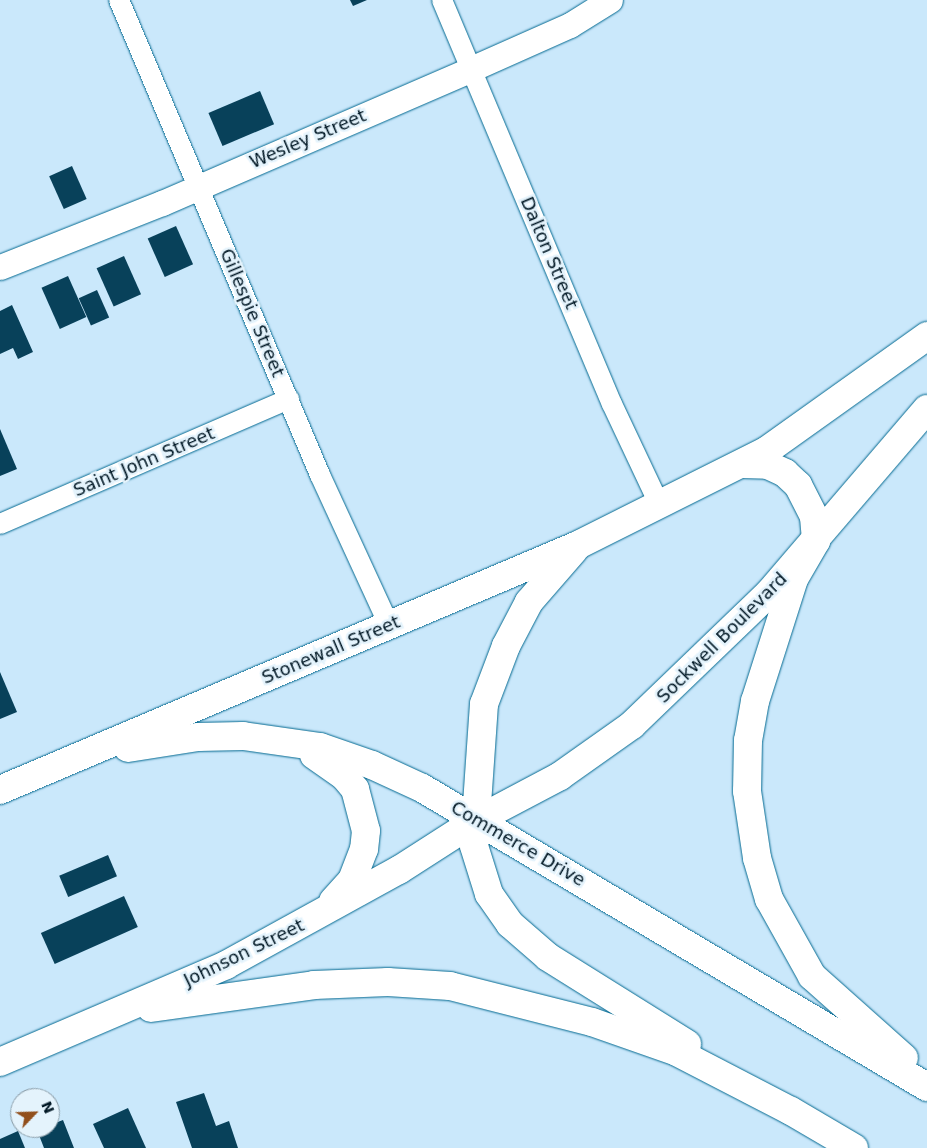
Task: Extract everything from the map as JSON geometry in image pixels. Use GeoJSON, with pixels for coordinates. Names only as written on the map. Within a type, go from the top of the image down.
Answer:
{"type":"FeatureCollection","features":[{"type":"Feature","properties":{"kind":"main road"},"geometry":{"type":"LineString","coordinates":[[659,504],[743,464],[862,386],[927,336]]}},
{"type":"Feature","properties":{"kind":"main road","name":"Sockwell Boulevard"},"geometry":{"type":"LineString","coordinates":[[477,820],[560,776],[632,725],[770,592],[816,541],[927,410]]}},
{"type":"Feature","properties":{"kind":"main road"},"geometry":{"type":"LineString","coordinates":[[743,464],[768,465],[785,473],[798,485],[814,518],[816,541],[794,579],[752,720],[747,791],[757,858],[769,899],[812,976],[927,1076]]}},
{"type":"Feature","properties":{"kind":"main road","name":"Stonewall Street"},"geometry":{"type":"LineString","coordinates":[[0,790],[578,545],[659,504]]}},
{"type":"Feature","properties":{"kind":"main road"},"geometry":{"type":"LineString","coordinates":[[578,545],[530,602],[506,646],[484,704],[474,846],[489,894],[510,924],[548,957],[791,1111],[854,1148]]}},
{"type":"Feature","properties":{"kind":"main road","name":"Commerce Drive"},"geometry":{"type":"LineString","coordinates":[[68,762],[140,745],[198,737],[244,736],[320,748],[372,765],[422,788],[927,1087]]}},
{"type":"Feature","properties":{"kind":"main road"},"geometry":{"type":"LineString","coordinates":[[291,744],[322,758],[344,776],[360,801],[366,831],[364,849],[352,880],[340,896],[305,923]]}},
{"type":"Feature","properties":{"kind":"main road","name":"Johnson Street"},"geometry":{"type":"LineString","coordinates":[[0,1062],[226,965],[399,870],[477,820]]}},
{"type":"Feature","properties":{"kind":"main road"},"geometry":{"type":"LineString","coordinates":[[110,1015],[314,985],[388,982],[450,986],[592,1022],[677,1052],[791,1111]]}},
{"type":"Feature","properties":{"kind":"street","name":"Gillespie Street"},"geometry":{"type":"LineString","coordinates":[[119,0],[288,400],[389,625]]}},
{"type":"Feature","properties":{"kind":"street","name":"Dalton Street"},"geometry":{"type":"LineString","coordinates":[[442,0],[612,404],[659,504]]}},
{"type":"Feature","properties":{"kind":"street","name":"Wesley Street"},"geometry":{"type":"LineString","coordinates":[[0,267],[199,186],[471,69],[570,25],[610,0]]}},
{"type":"Feature","properties":{"kind":"street","name":"Saint John Street"},"geometry":{"type":"LineString","coordinates":[[0,524],[288,400]]}},
{"type":"Feature","properties":{"kind":"building"},"geometry":{"type":"Polygon","coordinates":[[[350,0],[367,0],[353,6],[350,0]]]}},
{"type":"Feature","properties":{"kind":"building"},"geometry":{"type":"Polygon","coordinates":[[[260,91],[274,124],[223,146],[208,113],[260,91]]]}},
{"type":"Feature","properties":{"kind":"building"},"geometry":{"type":"Polygon","coordinates":[[[72,166],[87,199],[64,209],[49,176],[72,166]]]}},
{"type":"Feature","properties":{"kind":"building"},"geometry":{"type":"Polygon","coordinates":[[[176,226],[193,264],[165,277],[148,239],[176,226]]]}},
{"type":"Feature","properties":{"kind":"building"},"geometry":{"type":"Polygon","coordinates":[[[124,256],[141,294],[114,307],[97,268],[124,256]]]}},
{"type":"Feature","properties":{"kind":"building"},"geometry":{"type":"Polygon","coordinates":[[[68,276],[86,317],[60,329],[42,288],[68,276]]]}},
{"type":"Feature","properties":{"kind":"building"},"geometry":{"type":"Polygon","coordinates":[[[97,290],[109,317],[91,326],[79,298],[97,290]]]}},
{"type":"Feature","properties":{"kind":"building"},"geometry":{"type":"Polygon","coordinates":[[[12,305],[33,352],[18,359],[13,348],[0,354],[0,311],[12,305]]]}},
{"type":"Feature","properties":{"kind":"building"},"geometry":{"type":"Polygon","coordinates":[[[0,429],[17,469],[0,476],[0,429]]]}},
{"type":"Feature","properties":{"kind":"building"},"geometry":{"type":"Polygon","coordinates":[[[0,672],[17,712],[0,719],[0,672]]]}},
{"type":"Feature","properties":{"kind":"building"},"geometry":{"type":"Polygon","coordinates":[[[108,855],[117,876],[68,897],[59,876],[108,855]]]}},
{"type":"Feature","properties":{"kind":"building"},"geometry":{"type":"Polygon","coordinates":[[[124,896],[138,927],[55,964],[41,933],[124,896]]]}},
{"type":"Feature","properties":{"kind":"building"},"geometry":{"type":"Polygon","coordinates":[[[204,1093],[216,1126],[229,1121],[238,1148],[192,1148],[176,1102],[204,1093]]]}},
{"type":"Feature","properties":{"kind":"building"},"geometry":{"type":"Polygon","coordinates":[[[128,1108],[146,1148],[104,1148],[93,1124],[128,1108]]]}},
{"type":"Feature","properties":{"kind":"building"},"geometry":{"type":"Polygon","coordinates":[[[63,1120],[74,1148],[44,1148],[40,1138],[60,1138],[60,1121],[63,1120]]]}},
{"type":"Feature","properties":{"kind":"building"},"geometry":{"type":"Polygon","coordinates":[[[10,1135],[10,1138],[21,1138],[25,1148],[0,1148],[0,1139],[10,1135]]]}}]}
